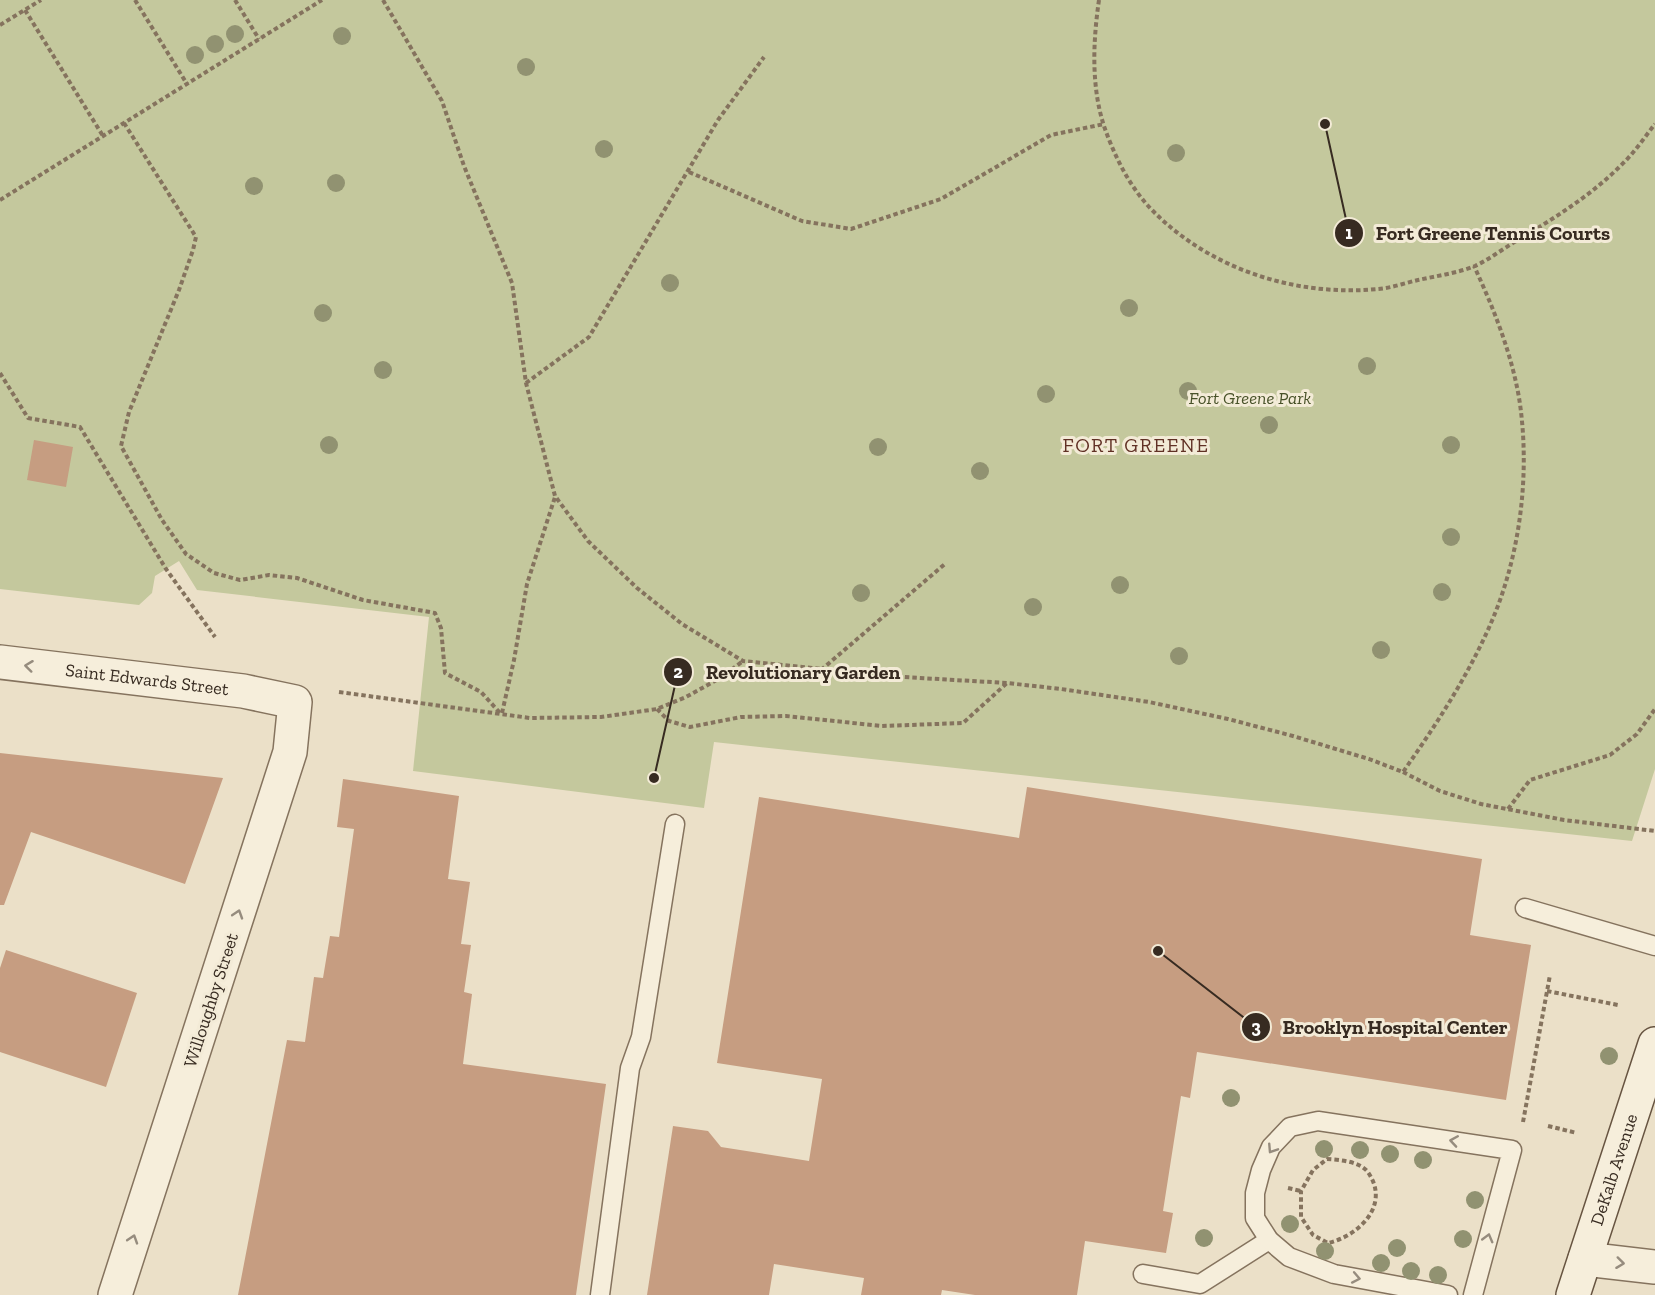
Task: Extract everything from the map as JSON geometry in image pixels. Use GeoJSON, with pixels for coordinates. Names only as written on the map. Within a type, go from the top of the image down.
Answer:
{"type":"FeatureCollection","features":[{"type":"Feature","properties":{"kind":"street","name":"Saint Edwards Street"},"geometry":{"type":"LineString","coordinates":[[0,663],[243,691],[295,702]]}},
{"type":"Feature","properties":{"kind":"street","name":"Willoughby Street"},"geometry":{"type":"LineString","coordinates":[[115,1295],[290,753],[295,702]]}},
{"type":"Feature","properties":{"kind":"street","name":"DeKalb Avenue"},"geometry":{"type":"LineString","coordinates":[[1574,1295],[1655,1044]]}},
{"type":"Feature","properties":{"kind":"street"},"geometry":{"type":"LineString","coordinates":[[1585,1259],[1655,1267]]}},
{"type":"Feature","properties":{"kind":"lane"},"geometry":{"type":"LineString","coordinates":[[600,1295],[630,1068],[641,1037],[675,824]]}},
{"type":"Feature","properties":{"kind":"lane"},"geometry":{"type":"LineString","coordinates":[[1525,908],[1655,946]]}},
{"type":"Feature","properties":{"kind":"lane"},"geometry":{"type":"LineString","coordinates":[[1448,1295],[1334,1274],[1289,1257],[1269,1240],[1255,1218],[1255,1193],[1261,1170],[1271,1147],[1290,1127],[1317,1121],[1512,1150],[1473,1295]]}},
{"type":"Feature","properties":{"kind":"lane"},"geometry":{"type":"LineString","coordinates":[[1143,1274],[1200,1284],[1269,1240]]}},
{"type":"Feature","properties":{"kind":"path"},"geometry":{"type":"LineString","coordinates":[[0,26],[41,0]]}},
{"type":"Feature","properties":{"kind":"path"},"geometry":{"type":"LineString","coordinates":[[135,0],[187,84]]}},
{"type":"Feature","properties":{"kind":"path"},"geometry":{"type":"LineString","coordinates":[[235,0],[259,39]]}},
{"type":"Feature","properties":{"kind":"path"},"geometry":{"type":"LineString","coordinates":[[0,200],[322,0]]}},
{"type":"Feature","properties":{"kind":"path"},"geometry":{"type":"LineString","coordinates":[[383,0],[442,101],[464,166],[512,283],[526,383],[555,496],[588,541],[637,588],[682,624],[742,661],[821,670],[1007,683],[1149,702],[1228,719],[1358,756],[1403,772],[1440,791],[1481,804],[1564,820],[1655,831]]}},
{"type":"Feature","properties":{"kind":"path"},"geometry":{"type":"LineString","coordinates":[[1099,0],[1094,33],[1095,79],[1104,124],[1122,168],[1149,207],[1179,234],[1213,256],[1253,275],[1291,286],[1336,291],[1380,289],[1474,266],[1550,221],[1593,191],[1631,155],[1655,124]]}},
{"type":"Feature","properties":{"kind":"path"},"geometry":{"type":"LineString","coordinates":[[26,10],[103,136]]}},
{"type":"Feature","properties":{"kind":"path"},"geometry":{"type":"LineString","coordinates":[[526,383],[589,337],[718,120],[764,57]]}},
{"type":"Feature","properties":{"kind":"path"},"geometry":{"type":"LineString","coordinates":[[124,123],[196,237],[194,250],[179,290],[129,412],[122,446],[162,520],[186,554],[214,573],[240,580],[269,575],[297,579],[363,600],[435,613],[441,628],[445,673],[481,692],[501,714]]}},
{"type":"Feature","properties":{"kind":"path"},"geometry":{"type":"LineString","coordinates":[[689,172],[802,220],[851,229],[940,200],[1052,135],[1104,124]]}},
{"type":"Feature","properties":{"kind":"path"},"geometry":{"type":"LineString","coordinates":[[1403,772],[1439,720],[1491,623],[1507,578],[1518,524],[1524,460],[1520,403],[1506,348],[1488,295],[1474,266]]}},
{"type":"Feature","properties":{"kind":"path"},"geometry":{"type":"LineString","coordinates":[[0,373],[28,418],[80,427],[166,569],[215,637]]}},
{"type":"Feature","properties":{"kind":"path"},"geometry":{"type":"LineString","coordinates":[[501,714],[514,660],[527,584],[555,496]]}},
{"type":"Feature","properties":{"kind":"path"},"geometry":{"type":"LineString","coordinates":[[821,670],[946,563]]}},
{"type":"Feature","properties":{"kind":"path"},"geometry":{"type":"LineString","coordinates":[[339,692],[530,718],[600,717],[657,709],[686,697],[722,677],[742,661]]}},
{"type":"Feature","properties":{"kind":"path"},"geometry":{"type":"LineString","coordinates":[[657,709],[669,721],[690,727],[741,717],[786,716],[882,726],[963,723],[1007,683]]}},
{"type":"Feature","properties":{"kind":"path"},"geometry":{"type":"LineString","coordinates":[[1508,809],[1530,780],[1610,755],[1637,734],[1655,709]]}},
{"type":"Feature","properties":{"kind":"path"},"geometry":{"type":"LineString","coordinates":[[1523,1123],[1550,975]]}},
{"type":"Feature","properties":{"kind":"path"},"geometry":{"type":"LineString","coordinates":[[1547,991],[1618,1005]]}},
{"type":"Feature","properties":{"kind":"path"},"geometry":{"type":"LineString","coordinates":[[1548,1126],[1576,1133]]}},
{"type":"Feature","properties":{"kind":"path"},"geometry":{"type":"LineString","coordinates":[[1328,1159],[1348,1161],[1366,1170],[1375,1190],[1372,1213],[1359,1230],[1343,1239],[1328,1243],[1312,1235],[1301,1217],[1302,1191],[1313,1170],[1328,1159]]}},
{"type":"Feature","properties":{"kind":"green space","name":"Fort Greene Park"},"geometry":{"type":"Polygon","coordinates":[[[0,0],[1655,0],[1655,769],[1632,841],[714,742],[704,808],[413,771],[429,617],[197,590],[179,561],[155,576],[152,593],[139,605],[0,589],[0,0]]]}},
{"type":"Feature","properties":{"kind":"building"},"geometry":{"type":"Polygon","coordinates":[[[34,440],[73,447],[66,487],[27,480],[34,440]]]}},
{"type":"Feature","properties":{"kind":"building"},"geometry":{"type":"Polygon","coordinates":[[[0,753],[223,778],[185,884],[31,832],[4,905],[0,905],[0,753]]]}},
{"type":"Feature","properties":{"kind":"building"},"geometry":{"type":"Polygon","coordinates":[[[343,779],[459,796],[448,879],[470,882],[461,944],[471,945],[464,992],[472,994],[463,1064],[606,1084],[576,1295],[238,1295],[287,1040],[305,1042],[314,977],[323,978],[330,936],[339,937],[354,829],[337,827],[343,779]]]}},
{"type":"Feature","properties":{"kind":"building"},"geometry":{"type":"Polygon","coordinates":[[[1027,787],[1482,859],[1470,935],[1531,945],[1506,1100],[1197,1052],[1190,1098],[1181,1096],[1163,1211],[1173,1213],[1166,1253],[1085,1241],[1077,1295],[975,1295],[942,1290],[941,1295],[861,1295],[864,1278],[774,1264],[769,1295],[647,1295],[673,1126],[708,1131],[721,1147],[809,1161],[822,1079],[717,1063],[759,797],[1019,838],[1027,787]]]}},
{"type":"Feature","properties":{"kind":"building"},"geometry":{"type":"Polygon","coordinates":[[[6,950],[137,993],[106,1087],[0,1052],[0,968],[6,950]]]}},
{"type":"Feature","properties":{"kind":"place","name":"Fort Greene Tennis Courts"},"geometry":{"type":"Point","coordinates":[1325,124]}},
{"type":"Feature","properties":{"kind":"place","name":"Revolutionary Garden"},"geometry":{"type":"Point","coordinates":[654,778]}},
{"type":"Feature","properties":{"kind":"place","name":"Brooklyn Hospital Center"},"geometry":{"type":"Point","coordinates":[1158,951]}},
{"type":"Feature","properties":{"kind":"district","name":"FORT GREENE"},"geometry":{"type":"Point","coordinates":[1136,445]}}]}
